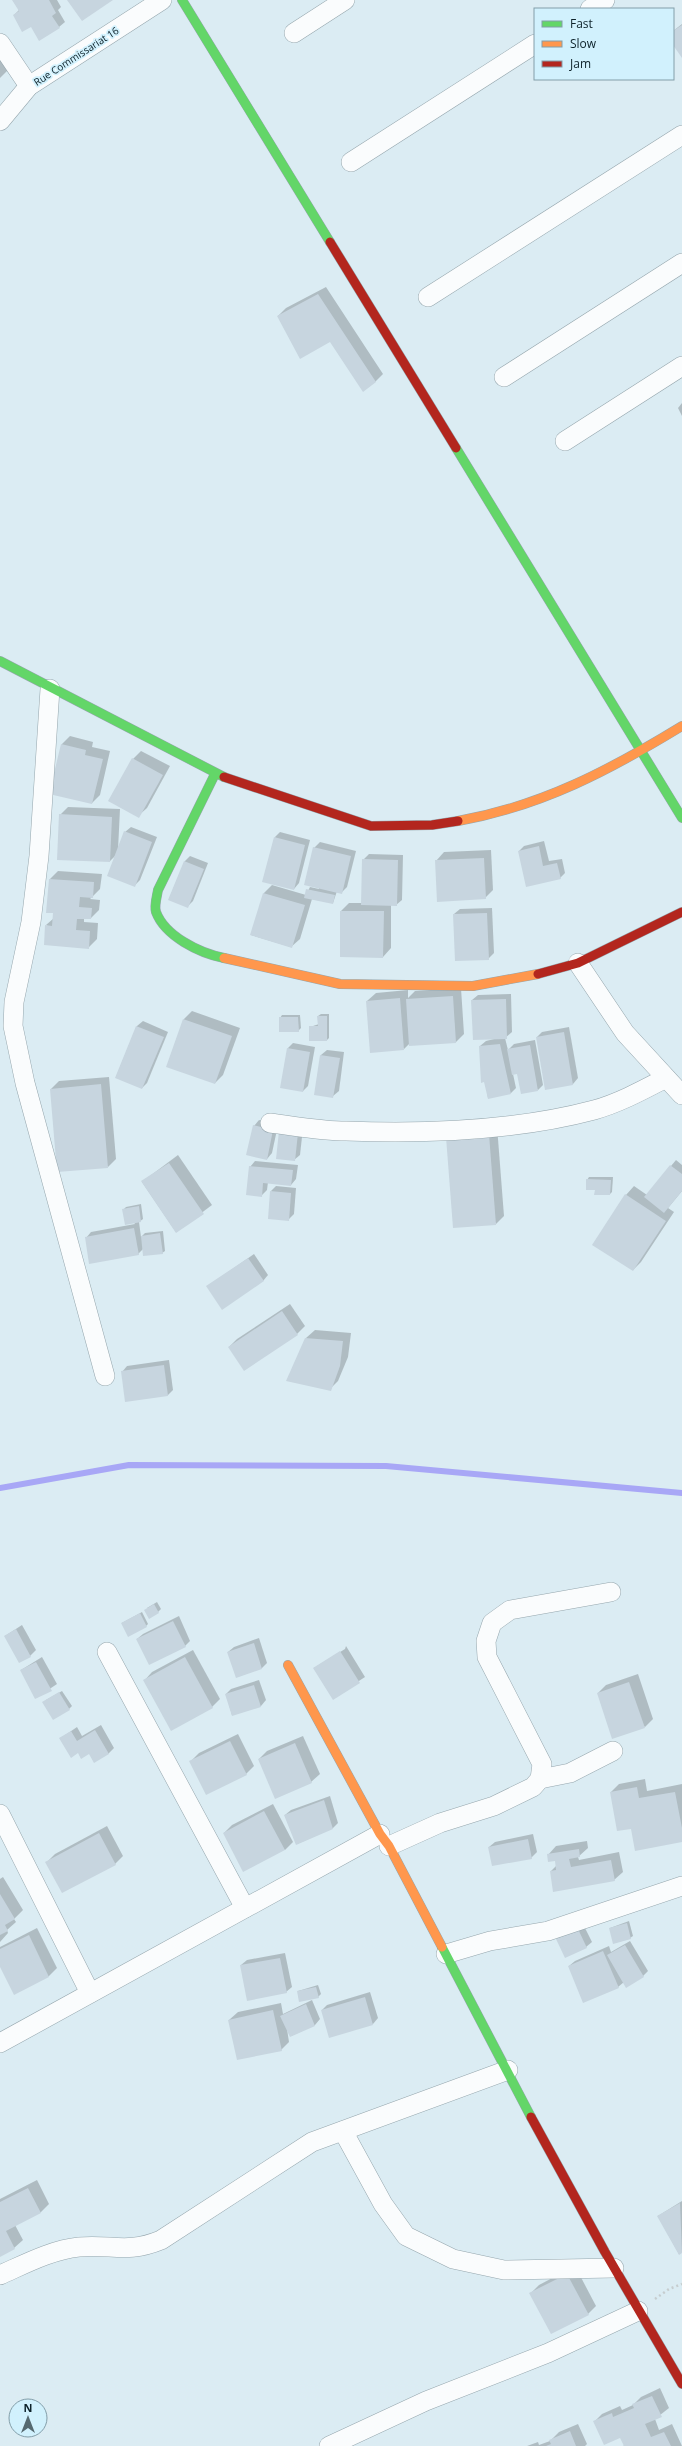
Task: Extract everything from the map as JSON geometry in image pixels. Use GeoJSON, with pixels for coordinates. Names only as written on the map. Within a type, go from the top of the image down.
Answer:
{"type":"FeatureCollection","features":[{"type":"Feature","properties":{"kind":"street","name":"Rue Commissariat 16"},"geometry":{"type":"LineString","coordinates":[[0,121],[29,86],[162,0]]}},
{"type":"Feature","properties":{"kind":"street"},"geometry":{"type":"LineString","coordinates":[[182,0],[682,818]]}},
{"type":"Feature","properties":{"kind":"street"},"geometry":{"type":"LineString","coordinates":[[294,33],[345,0]]}},
{"type":"Feature","properties":{"kind":"street"},"geometry":{"type":"LineString","coordinates":[[592,8],[605,0]]}},
{"type":"Feature","properties":{"kind":"street"},"geometry":{"type":"LineString","coordinates":[[0,43],[29,86]]}},
{"type":"Feature","properties":{"kind":"street"},"geometry":{"type":"LineString","coordinates":[[350,162],[534,45]]}},
{"type":"Feature","properties":{"kind":"street"},"geometry":{"type":"LineString","coordinates":[[428,297],[682,135]]}},
{"type":"Feature","properties":{"kind":"street"},"geometry":{"type":"LineString","coordinates":[[504,377],[682,263]]}},
{"type":"Feature","properties":{"kind":"street"},"geometry":{"type":"LineString","coordinates":[[565,441],[682,366]]}},
{"type":"Feature","properties":{"kind":"street"},"geometry":{"type":"LineString","coordinates":[[0,661],[50,689],[215,774],[306,806],[371,826],[432,825],[491,815],[554,795],[641,751],[682,726]]}},
{"type":"Feature","properties":{"kind":"street"},"geometry":{"type":"LineString","coordinates":[[50,689],[39,856],[31,922],[14,1002],[13,1026],[25,1083],[105,1376]]}},
{"type":"Feature","properties":{"kind":"street"},"geometry":{"type":"LineString","coordinates":[[215,774],[158,890],[155,910],[163,925],[186,942],[217,957],[340,984],[473,986],[534,975],[578,963],[682,912]]}},
{"type":"Feature","properties":{"kind":"street"},"geometry":{"type":"LineString","coordinates":[[578,963],[625,1033],[682,1095]]}},
{"type":"Feature","properties":{"kind":"street"},"geometry":{"type":"LineString","coordinates":[[270,1122],[345,1132],[430,1131],[522,1124],[594,1110],[632,1096],[666,1078]]}},
{"type":"Feature","properties":{"kind":"street"},"geometry":{"type":"LineString","coordinates":[[0,2043],[245,1908],[385,1840],[494,1806],[533,1787],[540,1779],[542,1764],[487,1657],[486,1641],[492,1623],[510,1610],[611,1592]]}},
{"type":"Feature","properties":{"kind":"street"},"geometry":{"type":"LineString","coordinates":[[107,1652],[245,1908]]}},
{"type":"Feature","properties":{"kind":"street"},"geometry":{"type":"LineString","coordinates":[[288,1665],[385,1840],[508,2070],[527,2111],[638,2311],[682,2384]]}},
{"type":"Feature","properties":{"kind":"street"},"geometry":{"type":"LineString","coordinates":[[540,1779],[570,1773],[613,1750]]}},
{"type":"Feature","properties":{"kind":"street"},"geometry":{"type":"LineString","coordinates":[[0,1814],[90,1993]]}},
{"type":"Feature","properties":{"kind":"street"},"geometry":{"type":"LineString","coordinates":[[446,1954],[490,1941],[548,1930],[682,1886]]}},
{"type":"Feature","properties":{"kind":"street"},"geometry":{"type":"LineString","coordinates":[[0,2275],[60,2250],[100,2246],[127,2250],[142,2248],[161,2240],[312,2142],[508,2070]]}},
{"type":"Feature","properties":{"kind":"street"},"geometry":{"type":"LineString","coordinates":[[343,2131],[383,2204],[406,2236],[453,2259],[504,2270],[614,2268]]}},
{"type":"Feature","properties":{"kind":"street"},"geometry":{"type":"LineString","coordinates":[[329,2446],[426,2401],[548,2353],[638,2311]]}},
{"type":"Feature","properties":{"kind":"path"},"geometry":{"type":"LineString","coordinates":[[638,2311],[669,2289],[682,2284]]}},
{"type":"Feature","properties":{"kind":"building"},"geometry":{"type":"Polygon","coordinates":[[[12,0],[49,0],[56,13],[52,16],[60,28],[39,41],[31,27],[22,32],[13,15],[19,11],[12,0]]]}},
{"type":"Feature","properties":{"kind":"building"},"geometry":{"type":"Polygon","coordinates":[[[67,0],[113,0],[82,21],[67,0]]]}},
{"type":"Feature","properties":{"kind":"building"},"geometry":{"type":"Polygon","coordinates":[[[682,25],[682,58],[674,46],[674,30],[682,25]]]}},
{"type":"Feature","properties":{"kind":"building"},"geometry":{"type":"Polygon","coordinates":[[[318,294],[376,382],[363,392],[330,342],[300,359],[277,316],[318,294]]]}},
{"type":"Feature","properties":{"kind":"building"},"geometry":{"type":"Polygon","coordinates":[[[61,744],[86,750],[85,755],[103,759],[92,804],[49,794],[61,744]]]}},
{"type":"Feature","properties":{"kind":"building"},"geometry":{"type":"Polygon","coordinates":[[[132,758],[163,775],[139,818],[108,801],[132,758]]]}},
{"type":"Feature","properties":{"kind":"building"},"geometry":{"type":"Polygon","coordinates":[[[59,814],[112,817],[110,862],[57,860],[59,814]]]}},
{"type":"Feature","properties":{"kind":"building"},"geometry":{"type":"Polygon","coordinates":[[[124,831],[152,842],[135,887],[107,876],[124,831]]]}},
{"type":"Feature","properties":{"kind":"building"},"geometry":{"type":"Polygon","coordinates":[[[274,837],[305,845],[294,890],[262,882],[274,837]]]}},
{"type":"Feature","properties":{"kind":"building"},"geometry":{"type":"Polygon","coordinates":[[[539,846],[543,866],[557,863],[561,879],[526,887],[518,851],[539,846]]]}},
{"type":"Feature","properties":{"kind":"building"},"geometry":{"type":"Polygon","coordinates":[[[313,847],[351,856],[342,894],[304,885],[313,847]]]}},
{"type":"Feature","properties":{"kind":"building"},"geometry":{"type":"Polygon","coordinates":[[[484,858],[486,899],[437,902],[435,860],[484,858]]]}},
{"type":"Feature","properties":{"kind":"building"},"geometry":{"type":"Polygon","coordinates":[[[362,859],[398,860],[397,906],[361,905],[362,859]]]}},
{"type":"Feature","properties":{"kind":"building"},"geometry":{"type":"Polygon","coordinates":[[[184,861],[204,869],[188,908],[168,900],[184,861]]]}},
{"type":"Feature","properties":{"kind":"building"},"geometry":{"type":"Polygon","coordinates":[[[49,879],[94,882],[93,898],[80,897],[79,907],[92,908],[91,919],[77,919],[76,930],[90,931],[89,949],[44,945],[45,925],[52,926],[53,913],[46,913],[49,879]]]}},
{"type":"Feature","properties":{"kind":"building"},"geometry":{"type":"Polygon","coordinates":[[[306,889],[335,895],[333,904],[304,898],[306,889]]]}},
{"type":"Feature","properties":{"kind":"building"},"geometry":{"type":"Polygon","coordinates":[[[263,893],[305,905],[292,948],[250,935],[263,893]]]}},
{"type":"Feature","properties":{"kind":"building"},"geometry":{"type":"Polygon","coordinates":[[[340,911],[384,911],[383,958],[340,957],[340,911]]]}},
{"type":"Feature","properties":{"kind":"building"},"geometry":{"type":"Polygon","coordinates":[[[487,913],[489,960],[455,961],[453,914],[487,913]]]}},
{"type":"Feature","properties":{"kind":"building"},"geometry":{"type":"Polygon","coordinates":[[[453,996],[456,1043],[409,1046],[406,999],[453,996]]]}},
{"type":"Feature","properties":{"kind":"building"},"geometry":{"type":"Polygon","coordinates":[[[400,998],[404,1050],[370,1053],[366,1001],[400,998]]]}},
{"type":"Feature","properties":{"kind":"building"},"geometry":{"type":"Polygon","coordinates":[[[506,999],[507,1039],[473,1040],[471,1000],[506,999]]]}},
{"type":"Feature","properties":{"kind":"building"},"geometry":{"type":"Polygon","coordinates":[[[317,1016],[327,1016],[327,1041],[309,1041],[309,1026],[318,1026],[317,1016]]]}},
{"type":"Feature","properties":{"kind":"building"},"geometry":{"type":"Polygon","coordinates":[[[279,1017],[298,1017],[299,1032],[279,1032],[279,1017]]]}},
{"type":"Feature","properties":{"kind":"building"},"geometry":{"type":"Polygon","coordinates":[[[183,1019],[232,1036],[215,1084],[166,1067],[183,1019]]]}},
{"type":"Feature","properties":{"kind":"building"},"geometry":{"type":"Polygon","coordinates":[[[136,1026],[164,1037],[142,1089],[115,1078],[136,1026]]]}},
{"type":"Feature","properties":{"kind":"building"},"geometry":{"type":"Polygon","coordinates":[[[564,1032],[573,1085],[545,1090],[536,1037],[564,1032]]]}},
{"type":"Feature","properties":{"kind":"building"},"geometry":{"type":"Polygon","coordinates":[[[500,1044],[511,1094],[488,1099],[484,1082],[481,1083],[479,1046],[500,1044]]]}},
{"type":"Feature","properties":{"kind":"building"},"geometry":{"type":"Polygon","coordinates":[[[530,1045],[538,1091],[521,1094],[517,1074],[512,1075],[507,1049],[530,1045]]]}},
{"type":"Feature","properties":{"kind":"building"},"geometry":{"type":"Polygon","coordinates":[[[287,1048],[310,1052],[303,1092],[280,1088],[287,1048]]]}},
{"type":"Feature","properties":{"kind":"building"},"geometry":{"type":"Polygon","coordinates":[[[320,1055],[340,1058],[333,1098],[314,1095],[320,1055]]]}},
{"type":"Feature","properties":{"kind":"building"},"geometry":{"type":"Polygon","coordinates":[[[101,1084],[108,1168],[57,1172],[50,1089],[101,1084]]]}},
{"type":"Feature","properties":{"kind":"building"},"geometry":{"type":"Polygon","coordinates":[[[253,1125],[273,1130],[267,1160],[246,1155],[253,1125]]]}},
{"type":"Feature","properties":{"kind":"building"},"geometry":{"type":"Polygon","coordinates":[[[279,1131],[298,1133],[295,1161],[276,1159],[279,1131]]]}},
{"type":"Feature","properties":{"kind":"building"},"geometry":{"type":"Polygon","coordinates":[[[489,1134],[496,1225],[453,1228],[446,1137],[489,1134]]]}},
{"type":"Feature","properties":{"kind":"building"},"geometry":{"type":"Polygon","coordinates":[[[169,1163],[204,1214],[176,1233],[141,1181],[169,1163]]]}},
{"type":"Feature","properties":{"kind":"building"},"geometry":{"type":"Polygon","coordinates":[[[670,1165],[682,1174],[682,1191],[664,1213],[644,1197],[670,1165]]]}},
{"type":"Feature","properties":{"kind":"building"},"geometry":{"type":"Polygon","coordinates":[[[249,1166],[293,1170],[291,1186],[263,1183],[262,1197],[246,1195],[249,1166]]]}},
{"type":"Feature","properties":{"kind":"building"},"geometry":{"type":"Polygon","coordinates":[[[586,1179],[611,1180],[610,1195],[594,1195],[595,1190],[586,1190],[586,1179]]]}},
{"type":"Feature","properties":{"kind":"building"},"geometry":{"type":"Polygon","coordinates":[[[270,1191],[291,1193],[289,1221],[268,1219],[270,1191]]]}},
{"type":"Feature","properties":{"kind":"building"},"geometry":{"type":"Polygon","coordinates":[[[625,1194],[666,1221],[633,1271],[592,1245],[625,1194]]]}},
{"type":"Feature","properties":{"kind":"building"},"geometry":{"type":"Polygon","coordinates":[[[139,1206],[141,1222],[125,1225],[122,1209],[139,1206]]]}},
{"type":"Feature","properties":{"kind":"building"},"geometry":{"type":"Polygon","coordinates":[[[134,1228],[139,1255],[89,1264],[85,1237],[134,1228]]]}},
{"type":"Feature","properties":{"kind":"building"},"geometry":{"type":"Polygon","coordinates":[[[160,1233],[163,1254],[143,1256],[141,1236],[160,1233]]]}},
{"type":"Feature","properties":{"kind":"building"},"geometry":{"type":"Polygon","coordinates":[[[248,1258],[264,1281],[222,1310],[206,1286],[248,1258]]]}},
{"type":"Feature","properties":{"kind":"building"},"geometry":{"type":"Polygon","coordinates":[[[282,1311],[298,1335],[244,1371],[228,1347],[282,1311]]]}},
{"type":"Feature","properties":{"kind":"building"},"geometry":{"type":"Polygon","coordinates":[[[305,1338],[343,1341],[340,1366],[331,1391],[286,1381],[305,1338]]]}},
{"type":"Feature","properties":{"kind":"building"},"geometry":{"type":"Polygon","coordinates":[[[164,1365],[168,1396],[125,1402],[121,1371],[164,1365]]]}},
{"type":"Feature","properties":{"kind":"building"},"geometry":{"type":"Polygon","coordinates":[[[154,1604],[159,1613],[149,1619],[144,1610],[154,1604]]]}},
{"type":"Feature","properties":{"kind":"building"},"geometry":{"type":"Polygon","coordinates":[[[140,1613],[147,1627],[128,1637],[121,1623],[140,1613]]]}},
{"type":"Feature","properties":{"kind":"building"},"geometry":{"type":"Polygon","coordinates":[[[173,1621],[186,1647],[149,1665],[136,1639],[173,1621]]]}},
{"type":"Feature","properties":{"kind":"building"},"geometry":{"type":"Polygon","coordinates":[[[16,1629],[31,1657],[19,1663],[4,1636],[16,1629]]]}},
{"type":"Feature","properties":{"kind":"building"},"geometry":{"type":"Polygon","coordinates":[[[254,1643],[262,1669],[236,1678],[227,1652],[254,1643]]]}},
{"type":"Feature","properties":{"kind":"building"},"geometry":{"type":"Polygon","coordinates":[[[340,1651],[360,1683],[333,1700],[313,1668],[340,1651]]]}},
{"type":"Feature","properties":{"kind":"building"},"geometry":{"type":"Polygon","coordinates":[[[185,1657],[213,1708],[171,1731],[143,1680],[185,1657]]]}},
{"type":"Feature","properties":{"kind":"building"},"geometry":{"type":"Polygon","coordinates":[[[36,1662],[52,1691],[35,1699],[20,1670],[36,1662]]]}},
{"type":"Feature","properties":{"kind":"building"},"geometry":{"type":"Polygon","coordinates":[[[629,1682],[645,1728],[612,1739],[597,1693],[629,1682]]]}},
{"type":"Feature","properties":{"kind":"building"},"geometry":{"type":"Polygon","coordinates":[[[254,1685],[261,1707],[232,1716],[225,1694],[254,1685]]]}},
{"type":"Feature","properties":{"kind":"building"},"geometry":{"type":"Polygon","coordinates":[[[59,1692],[70,1710],[53,1720],[42,1702],[59,1692]]]}},
{"type":"Feature","properties":{"kind":"building"},"geometry":{"type":"Polygon","coordinates":[[[95,1730],[109,1754],[94,1763],[89,1754],[81,1759],[78,1753],[71,1758],[59,1738],[71,1731],[77,1741],[95,1730]]]}},
{"type":"Feature","properties":{"kind":"building"},"geometry":{"type":"Polygon","coordinates":[[[230,1741],[247,1775],[206,1795],[189,1761],[230,1741]]]}},
{"type":"Feature","properties":{"kind":"building"},"geometry":{"type":"Polygon","coordinates":[[[295,1743],[312,1783],[275,1799],[258,1759],[295,1743]]]}},
{"type":"Feature","properties":{"kind":"building"},"geometry":{"type":"Polygon","coordinates":[[[637,1787],[639,1798],[675,1792],[682,1828],[682,1842],[635,1851],[631,1829],[617,1831],[610,1792],[637,1787]]]}},
{"type":"Feature","properties":{"kind":"building"},"geometry":{"type":"Polygon","coordinates":[[[324,1800],[333,1829],[296,1845],[284,1815],[324,1800]]]}},
{"type":"Feature","properties":{"kind":"building"},"geometry":{"type":"Polygon","coordinates":[[[264,1811],[285,1850],[243,1872],[223,1833],[264,1811]]]}},
{"type":"Feature","properties":{"kind":"building"},"geometry":{"type":"Polygon","coordinates":[[[99,1833],[116,1865],[62,1893],[45,1862],[99,1833]]]}},
{"type":"Feature","properties":{"kind":"building"},"geometry":{"type":"Polygon","coordinates":[[[528,1839],[532,1859],[492,1866],[488,1847],[528,1839]]]}},
{"type":"Feature","properties":{"kind":"building"},"geometry":{"type":"Polygon","coordinates":[[[579,1849],[580,1857],[569,1859],[571,1867],[611,1860],[615,1881],[553,1892],[550,1871],[556,1870],[555,1861],[548,1862],[547,1854],[579,1849]]]}},
{"type":"Feature","properties":{"kind":"building"},"geometry":{"type":"Polygon","coordinates":[[[0,1894],[15,1919],[5,1925],[8,1931],[0,1935],[0,1894]]]}},
{"type":"Feature","properties":{"kind":"building"},"geometry":{"type":"Polygon","coordinates":[[[627,1923],[631,1939],[613,1944],[609,1928],[627,1923]]]}},
{"type":"Feature","properties":{"kind":"building"},"geometry":{"type":"Polygon","coordinates":[[[578,1929],[587,1948],[565,1958],[556,1939],[578,1929]]]}},
{"type":"Feature","properties":{"kind":"building"},"geometry":{"type":"Polygon","coordinates":[[[29,1935],[49,1977],[14,1995],[0,1967],[0,1949],[29,1935]]]}},
{"type":"Feature","properties":{"kind":"building"},"geometry":{"type":"Polygon","coordinates":[[[625,1945],[644,1977],[626,1988],[607,1955],[625,1945]]]}},
{"type":"Feature","properties":{"kind":"building"},"geometry":{"type":"Polygon","coordinates":[[[603,1951],[619,1988],[583,2003],[568,1966],[603,1951]]]}},
{"type":"Feature","properties":{"kind":"building"},"geometry":{"type":"Polygon","coordinates":[[[280,1958],[287,1993],[247,2001],[240,1965],[280,1958]]]}},
{"type":"Feature","properties":{"kind":"building"},"geometry":{"type":"Polygon","coordinates":[[[316,1987],[319,1998],[299,2002],[297,1991],[316,1987]]]}},
{"type":"Feature","properties":{"kind":"building"},"geometry":{"type":"Polygon","coordinates":[[[365,1997],[373,2025],[329,2038],[321,2010],[365,1997]]]}},
{"type":"Feature","properties":{"kind":"building"},"geometry":{"type":"Polygon","coordinates":[[[306,2004],[315,2026],[290,2037],[280,2016],[306,2004]]]}},
{"type":"Feature","properties":{"kind":"building"},"geometry":{"type":"Polygon","coordinates":[[[273,2010],[282,2051],[237,2060],[228,2020],[273,2010]]]}},
{"type":"Feature","properties":{"kind":"building"},"geometry":{"type":"Polygon","coordinates":[[[28,2188],[41,2213],[6,2231],[15,2249],[0,2257],[0,2202],[28,2188]]]}},
{"type":"Feature","properties":{"kind":"building"},"geometry":{"type":"Polygon","coordinates":[[[680,2203],[682,2253],[679,2255],[657,2216],[680,2203]]]}},
{"type":"Feature","properties":{"kind":"building"},"geometry":{"type":"Polygon","coordinates":[[[567,2274],[589,2315],[551,2334],[529,2293],[567,2274]]]}},
{"type":"Feature","properties":{"kind":"building"},"geometry":{"type":"Polygon","coordinates":[[[652,2396],[662,2417],[645,2424],[651,2437],[664,2432],[671,2446],[624,2446],[620,2438],[604,2445],[593,2421],[612,2413],[613,2417],[634,2408],[632,2404],[652,2396]]]}},
{"type":"Feature","properties":{"kind":"building"},"geometry":{"type":"Polygon","coordinates":[[[570,2431],[576,2446],[546,2446],[551,2444],[549,2440],[570,2431]]]}},
{"type":"Feature","properties":{"kind":"waterway"},"geometry":{"type":"LineString","coordinates":[[0,1488],[129,1465],[386,1466],[682,1493]]}},
{"type":"Feature","properties":{"kind":"traffic: fast"},"geometry":{"type":"LineString","coordinates":[[182,0],[330,242]]}},
{"type":"Feature","properties":{"kind":"traffic: fast"},"geometry":{"type":"LineString","coordinates":[[456,448],[682,818]]}},
{"type":"Feature","properties":{"kind":"traffic: fast"},"geometry":{"type":"LineString","coordinates":[[0,661],[224,777]]}},
{"type":"Feature","properties":{"kind":"traffic: fast"},"geometry":{"type":"LineString","coordinates":[[215,774],[158,890],[155,907],[160,921],[175,936],[194,948],[214,956],[224,958]]}},
{"type":"Feature","properties":{"kind":"traffic: fast"},"geometry":{"type":"LineString","coordinates":[[442,1947],[531,2117]]}},
{"type":"Feature","properties":{"kind":"traffic: slow"},"geometry":{"type":"LineString","coordinates":[[458,821],[518,806],[547,796],[602,771],[682,726]]}},
{"type":"Feature","properties":{"kind":"traffic: slow"},"geometry":{"type":"LineString","coordinates":[[224,958],[340,984],[473,986],[538,974]]}},
{"type":"Feature","properties":{"kind":"traffic: slow"},"geometry":{"type":"LineString","coordinates":[[288,1665],[380,1834],[389,1846],[442,1947]]}},
{"type":"Feature","properties":{"kind":"traffic: jam"},"geometry":{"type":"LineString","coordinates":[[330,242],[456,448]]}},
{"type":"Feature","properties":{"kind":"traffic: jam"},"geometry":{"type":"LineString","coordinates":[[224,777],[371,826],[432,825],[458,821]]}},
{"type":"Feature","properties":{"kind":"traffic: jam"},"geometry":{"type":"LineString","coordinates":[[538,974],[578,963],[682,912]]}},
{"type":"Feature","properties":{"kind":"traffic: jam"},"geometry":{"type":"LineString","coordinates":[[531,2117],[605,2252],[682,2384]]}}]}
